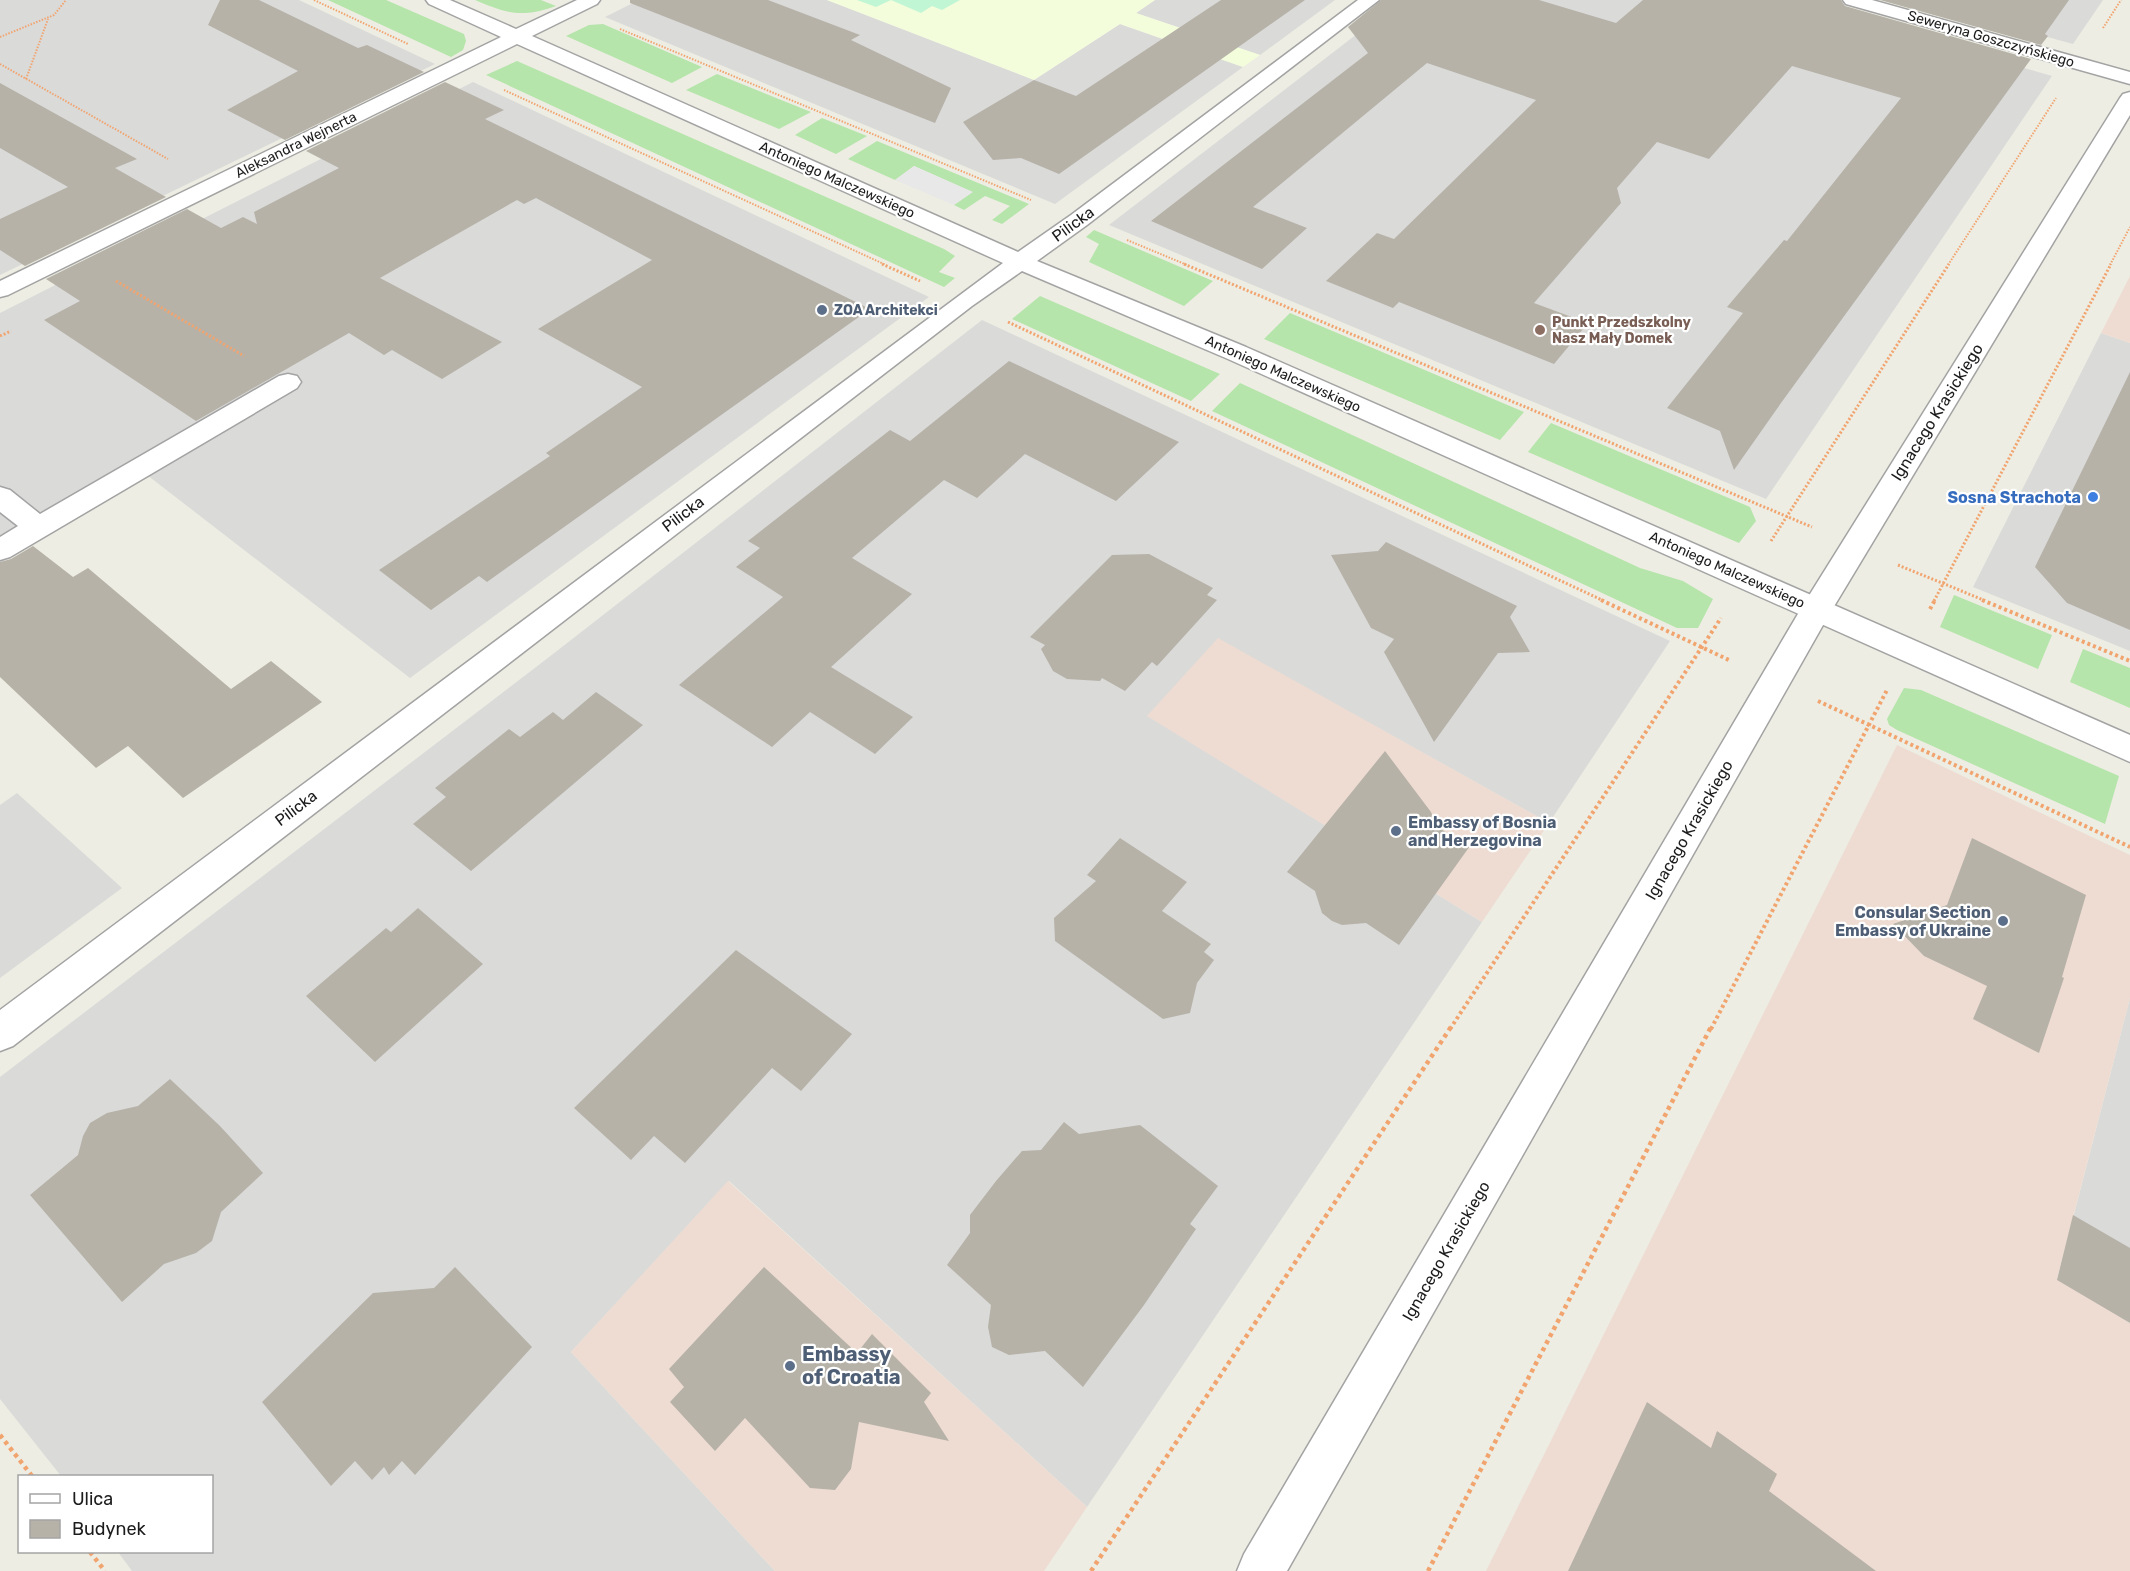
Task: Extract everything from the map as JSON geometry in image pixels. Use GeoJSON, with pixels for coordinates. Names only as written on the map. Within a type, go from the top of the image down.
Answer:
{"type":"FeatureCollection","features":[{"type":"Feature","properties":{"kind":"street","name":"Antoniego Malczewskiego"},"geometry":{"type":"LineString","coordinates":[[435,0],[1020,262],[1258,363],[2130,749]]}},
{"type":"Feature","properties":{"kind":"street","name":"Aleksandra Wejnerta"},"geometry":{"type":"LineString","coordinates":[[0,290],[591,0]]}},
{"type":"Feature","properties":{"kind":"street","name":"Pilicka"},"geometry":{"type":"LineString","coordinates":[[0,1033],[945,316],[1079,220],[1370,0]]}},
{"type":"Feature","properties":{"kind":"street","name":"Seweryna Goszczyńskiego"},"geometry":{"type":"LineString","coordinates":[[1852,0],[2130,78]]}},
{"type":"Feature","properties":{"kind":"street","name":"Ignacego Krasickiego"},"geometry":{"type":"LineString","coordinates":[[1261,1571],[1816,610],[2130,98]]}},
{"type":"Feature","properties":{"kind":"street"},"geometry":{"type":"LineString","coordinates":[[0,550],[288,382]]}},
{"type":"Feature","properties":{"kind":"street"},"geometry":{"type":"LineString","coordinates":[[0,497],[38,527]]}},
{"type":"Feature","properties":{"kind":"path"},"geometry":{"type":"LineString","coordinates":[[0,37],[49,18],[66,0]]}},
{"type":"Feature","properties":{"kind":"path"},"geometry":{"type":"LineString","coordinates":[[573,9],[1787,515],[1854,547],[2130,661]]}},
{"type":"Feature","properties":{"kind":"path"},"geometry":{"type":"LineString","coordinates":[[26,79],[49,18]]}},
{"type":"Feature","properties":{"kind":"path"},"geometry":{"type":"LineString","coordinates":[[0,64],[169,160]]}},
{"type":"Feature","properties":{"kind":"path"},"geometry":{"type":"LineString","coordinates":[[1787,515],[2059,94]]}},
{"type":"Feature","properties":{"kind":"path"},"geometry":{"type":"LineString","coordinates":[[1428,1571],[1867,726],[1909,652],[2130,227]]}},
{"type":"Feature","properties":{"kind":"path"},"geometry":{"type":"LineString","coordinates":[[113,279],[288,382]]}},
{"type":"Feature","properties":{"kind":"path"},"geometry":{"type":"LineString","coordinates":[[1090,1571],[1700,648]]}},
{"type":"Feature","properties":{"kind":"path"},"geometry":{"type":"LineString","coordinates":[[1776,680],[1867,726],[2130,847]]}},
{"type":"Feature","properties":{"kind":"path"},"geometry":{"type":"LineString","coordinates":[[0,1435],[31,1475]]}},
{"type":"Feature","properties":{"kind":"path"},"geometry":{"type":"LineString","coordinates":[[92,1553],[105,1571]]}},
{"type":"Feature","properties":{"kind":"shaded area"},"geometry":{"type":"Polygon","coordinates":[[[0,0],[299,0],[435,64],[0,275],[0,0]]]}},
{"type":"Feature","properties":{"kind":"shaded area"},"geometry":{"type":"Polygon","coordinates":[[[639,0],[827,0],[1034,80],[1120,24],[1243,67],[1055,204],[605,17],[639,0]]]}},
{"type":"Feature","properties":{"kind":"shaded area"},"geometry":{"type":"Polygon","coordinates":[[[827,0],[1155,0],[1136,13],[1260,55],[1243,67],[1120,24],[1034,80],[827,0]]]}},
{"type":"Feature","properties":{"kind":"shaded area"},"geometry":{"type":"Polygon","coordinates":[[[857,0],[891,0],[876,7],[857,0]]]}},
{"type":"Feature","properties":{"kind":"shaded area"},"geometry":{"type":"Polygon","coordinates":[[[891,0],[960,0],[942,10],[932,6],[921,13],[891,0]]]}},
{"type":"Feature","properties":{"kind":"shaded area"},"geometry":{"type":"Polygon","coordinates":[[[1155,0],[1335,0],[1260,55],[1136,13],[1155,0]]]}},
{"type":"Feature","properties":{"kind":"shaded area"},"geometry":{"type":"Polygon","coordinates":[[[1401,0],[1786,0],[2052,76],[1766,499],[1109,225],[1401,0]]]}},
{"type":"Feature","properties":{"kind":"shaded area"},"geometry":{"type":"Polygon","coordinates":[[[1913,0],[2103,0],[2073,44],[1913,0]]]}},
{"type":"Feature","properties":{"kind":"shaded area"},"geometry":{"type":"Polygon","coordinates":[[[473,82],[929,297],[410,678],[147,475],[0,563],[0,313],[79,273],[123,259],[473,82]]]}},
{"type":"Feature","properties":{"kind":"shaded area"},"geometry":{"type":"Polygon","coordinates":[[[914,166],[973,192],[954,205],[895,180],[914,166]]]}},
{"type":"Feature","properties":{"kind":"shaded area"},"geometry":{"type":"Polygon","coordinates":[[[2130,276],[2130,343],[2101,333],[2130,276]]]}},
{"type":"Feature","properties":{"kind":"shaded area"},"geometry":{"type":"Polygon","coordinates":[[[982,320],[1670,641],[1549,823],[1364,720],[1148,716],[1482,922],[1087,1507],[729,1181],[571,1352],[775,1571],[132,1571],[119,1553],[213,1553],[213,1475],[60,1475],[0,1399],[0,1077],[553,654],[982,320]]]}},
{"type":"Feature","properties":{"kind":"shaded area"},"geometry":{"type":"Polygon","coordinates":[[[2101,333],[2130,343],[2130,651],[1973,587],[2101,333]]]}},
{"type":"Feature","properties":{"kind":"shaded area"},"geometry":{"type":"Polygon","coordinates":[[[1218,638],[1549,823],[1482,922],[1147,716],[1218,638]]]}},
{"type":"Feature","properties":{"kind":"shaded area"},"geometry":{"type":"Polygon","coordinates":[[[1897,745],[2130,855],[2130,998],[2057,1279],[2130,1323],[2130,1571],[1486,1571],[1897,745]]]}},
{"type":"Feature","properties":{"kind":"shaded area"},"geometry":{"type":"Polygon","coordinates":[[[17,793],[122,888],[0,978],[0,805],[17,793]]]}},
{"type":"Feature","properties":{"kind":"shaded area"},"geometry":{"type":"Polygon","coordinates":[[[2130,998],[2130,1323],[2057,1280],[2130,998]]]}},
{"type":"Feature","properties":{"kind":"shaded area"},"geometry":{"type":"Polygon","coordinates":[[[728,1181],[1087,1507],[1044,1571],[775,1571],[571,1352],[728,1181]]]}},
{"type":"Feature","properties":{"kind":"green space"},"geometry":{"type":"Polygon","coordinates":[[[328,0],[386,0],[464,34],[466,41],[463,50],[451,57],[328,0]]]}},
{"type":"Feature","properties":{"kind":"green space"},"geometry":{"type":"Polygon","coordinates":[[[475,0],[541,0],[556,6],[533,12],[515,13],[475,0]]]}},
{"type":"Feature","properties":{"kind":"green space"},"geometry":{"type":"Polygon","coordinates":[[[603,24],[702,67],[672,83],[566,36],[589,25],[603,24]]]}},
{"type":"Feature","properties":{"kind":"green space"},"geometry":{"type":"Polygon","coordinates":[[[517,61],[944,249],[955,256],[939,272],[955,278],[944,287],[486,75],[517,61]]]}},
{"type":"Feature","properties":{"kind":"green space"},"geometry":{"type":"Polygon","coordinates":[[[717,74],[811,112],[779,129],[686,90],[717,74]]]}},
{"type":"Feature","properties":{"kind":"green space"},"geometry":{"type":"Polygon","coordinates":[[[822,118],[867,136],[836,154],[795,135],[822,118]]]}},
{"type":"Feature","properties":{"kind":"green space"},"geometry":{"type":"Polygon","coordinates":[[[877,141],[1029,204],[1002,224],[992,220],[1010,206],[985,196],[964,210],[954,205],[972,192],[914,166],[895,180],[848,159],[877,141]]]}},
{"type":"Feature","properties":{"kind":"green space"},"geometry":{"type":"Polygon","coordinates":[[[1094,230],[1213,281],[1184,306],[1089,262],[1099,244],[1086,237],[1094,230]]]}},
{"type":"Feature","properties":{"kind":"green space"},"geometry":{"type":"Polygon","coordinates":[[[1040,296],[1220,374],[1191,401],[1012,319],[1040,296]]]}},
{"type":"Feature","properties":{"kind":"green space"},"geometry":{"type":"Polygon","coordinates":[[[1290,313],[1524,412],[1500,440],[1264,339],[1290,313]]]}},
{"type":"Feature","properties":{"kind":"green space"},"geometry":{"type":"Polygon","coordinates":[[[1240,383],[1640,568],[1683,581],[1713,599],[1698,628],[1677,628],[1212,411],[1240,383]]]}},
{"type":"Feature","properties":{"kind":"green space"},"geometry":{"type":"Polygon","coordinates":[[[1551,423],[1750,507],[1756,521],[1739,543],[1528,452],[1551,423]]]}},
{"type":"Feature","properties":{"kind":"green space"},"geometry":{"type":"Polygon","coordinates":[[[1954,595],[2052,635],[2038,669],[1940,627],[1954,595]]]}},
{"type":"Feature","properties":{"kind":"green space"},"geometry":{"type":"Polygon","coordinates":[[[2083,649],[2130,668],[2130,708],[2070,682],[2083,649]]]}},
{"type":"Feature","properties":{"kind":"green space"},"geometry":{"type":"Polygon","coordinates":[[[1904,688],[1921,690],[2119,776],[2105,824],[1889,725],[1887,719],[1904,688]]]}},
{"type":"Feature","properties":{"kind":"building"},"geometry":{"type":"Polygon","coordinates":[[[220,0],[259,0],[358,48],[367,45],[424,72],[285,140],[227,110],[298,71],[208,25],[220,0]]]}},
{"type":"Feature","properties":{"kind":"building"},"geometry":{"type":"Polygon","coordinates":[[[630,0],[768,0],[860,35],[851,40],[951,88],[935,123],[630,3],[630,0]]]}},
{"type":"Feature","properties":{"kind":"building"},"geometry":{"type":"Polygon","coordinates":[[[1221,0],[1305,0],[1059,174],[1021,158],[993,160],[963,122],[1034,80],[1076,96],[1221,0]]]}},
{"type":"Feature","properties":{"kind":"building"},"geometry":{"type":"Polygon","coordinates":[[[1381,0],[1539,0],[1616,23],[1643,0],[1841,0],[1845,6],[2031,59],[1734,470],[1720,431],[1667,408],[1743,313],[1727,307],[1784,240],[1787,241],[1901,98],[1792,66],[1709,159],[1657,142],[1617,188],[1621,203],[1534,303],[1588,323],[1554,364],[1399,302],[1393,308],[1326,281],[1377,233],[1394,239],[1536,100],[1427,63],[1253,207],[1307,228],[1262,269],[1151,221],[1368,53],[1348,27],[1381,0]]]}},
{"type":"Feature","properties":{"kind":"building"},"geometry":{"type":"Polygon","coordinates":[[[1880,0],[2069,0],[2045,34],[2048,36],[2041,45],[1880,0]]]}},
{"type":"Feature","properties":{"kind":"building"},"geometry":{"type":"Polygon","coordinates":[[[445,82],[504,110],[485,119],[870,309],[487,582],[479,576],[431,610],[379,570],[550,456],[546,453],[642,387],[538,329],[652,260],[536,198],[524,204],[517,200],[380,278],[502,342],[442,379],[392,350],[384,355],[349,333],[196,421],[44,320],[80,301],[46,279],[187,209],[221,228],[243,217],[257,224],[254,212],[339,168],[306,151],[445,82]]]}},
{"type":"Feature","properties":{"kind":"building"},"geometry":{"type":"Polygon","coordinates":[[[0,83],[137,159],[115,168],[166,197],[25,266],[0,250],[0,219],[68,187],[0,148],[0,83]]]}},
{"type":"Feature","properties":{"kind":"building"},"geometry":{"type":"Polygon","coordinates":[[[1009,361],[1179,442],[1116,501],[1025,454],[977,498],[944,480],[852,558],[912,594],[831,667],[913,717],[875,754],[810,712],[772,747],[679,685],[783,597],[736,567],[760,548],[748,541],[890,430],[910,441],[1009,361]]]}},
{"type":"Feature","properties":{"kind":"building"},"geometry":{"type":"Polygon","coordinates":[[[2130,372],[2130,630],[2067,603],[2035,567],[2130,372]]]}},
{"type":"Feature","properties":{"kind":"building"},"geometry":{"type":"Polygon","coordinates":[[[1386,542],[1517,606],[1510,617],[1530,652],[1498,653],[1434,742],[1384,652],[1394,639],[1371,628],[1331,555],[1378,551],[1386,542]]]}},
{"type":"Feature","properties":{"kind":"building"},"geometry":{"type":"Polygon","coordinates":[[[33,546],[73,577],[88,568],[231,689],[271,661],[322,702],[183,798],[128,746],[96,768],[0,677],[0,562],[11,559],[33,546]]]}},
{"type":"Feature","properties":{"kind":"building"},"geometry":{"type":"Polygon","coordinates":[[[1149,554],[1213,588],[1207,595],[1217,600],[1157,666],[1152,662],[1125,691],[1102,678],[1100,681],[1067,679],[1053,671],[1041,649],[1045,645],[1030,637],[1112,555],[1149,554]]]}},
{"type":"Feature","properties":{"kind":"building"},"geometry":{"type":"Polygon","coordinates":[[[596,692],[643,725],[471,871],[413,824],[446,797],[435,788],[509,729],[520,737],[553,712],[563,720],[596,692]]]}},
{"type":"Feature","properties":{"kind":"building"},"geometry":{"type":"Polygon","coordinates":[[[1385,751],[1431,812],[1437,827],[1470,846],[1399,945],[1366,923],[1342,925],[1332,921],[1322,913],[1315,891],[1287,872],[1385,751]]]}},
{"type":"Feature","properties":{"kind":"building"},"geometry":{"type":"Polygon","coordinates":[[[1120,838],[1187,882],[1162,911],[1211,944],[1204,952],[1214,960],[1197,983],[1190,1013],[1163,1019],[1055,941],[1054,918],[1096,881],[1087,875],[1120,838]]]}},
{"type":"Feature","properties":{"kind":"building"},"geometry":{"type":"Polygon","coordinates":[[[1972,838],[2086,895],[2062,977],[2064,978],[2039,1053],[1973,1019],[1987,986],[1924,956],[1893,924],[1947,905],[1972,838]]]}},
{"type":"Feature","properties":{"kind":"building"},"geometry":{"type":"Polygon","coordinates":[[[418,908],[483,964],[375,1062],[306,996],[386,928],[391,932],[418,908]]]}},
{"type":"Feature","properties":{"kind":"building"},"geometry":{"type":"Polygon","coordinates":[[[736,950],[852,1034],[801,1091],[772,1068],[685,1163],[654,1136],[631,1160],[574,1108],[736,950]]]}},
{"type":"Feature","properties":{"kind":"building"},"geometry":{"type":"Polygon","coordinates":[[[170,1079],[220,1126],[263,1173],[221,1212],[212,1241],[196,1253],[164,1264],[122,1302],[30,1195],[78,1155],[83,1136],[90,1123],[107,1113],[138,1106],[170,1079]]]}},
{"type":"Feature","properties":{"kind":"building"},"geometry":{"type":"Polygon","coordinates":[[[1064,1122],[1079,1134],[1140,1125],[1218,1186],[1190,1224],[1196,1229],[1144,1305],[1083,1387],[1045,1351],[1009,1355],[992,1347],[988,1327],[991,1305],[947,1265],[970,1233],[970,1215],[996,1181],[1022,1151],[1041,1150],[1064,1122]]]}},
{"type":"Feature","properties":{"kind":"building"},"geometry":{"type":"Polygon","coordinates":[[[2073,1215],[2130,1248],[2130,1323],[2057,1280],[2073,1215]]]}},
{"type":"Feature","properties":{"kind":"building"},"geometry":{"type":"Polygon","coordinates":[[[455,1267],[532,1347],[415,1475],[402,1461],[389,1475],[384,1467],[372,1480],[355,1461],[331,1486],[262,1402],[373,1293],[434,1288],[455,1267]]]}},
{"type":"Feature","properties":{"kind":"building"},"geometry":{"type":"Polygon","coordinates":[[[764,1267],[857,1353],[872,1334],[931,1393],[924,1402],[949,1441],[859,1422],[851,1469],[835,1490],[810,1488],[745,1418],[715,1451],[670,1402],[684,1387],[669,1369],[764,1267]]]}},
{"type":"Feature","properties":{"kind":"building"},"geometry":{"type":"Polygon","coordinates":[[[1647,1402],[1711,1448],[1717,1431],[1777,1474],[1769,1491],[1876,1571],[1568,1571],[1647,1402]]]}},
{"type":"Feature","properties":{"kind":"place","name":"ZOA Architekci"},"geometry":{"type":"Point","coordinates":[822,310]}},
{"type":"Feature","properties":{"kind":"place","name":"Punkt Przedszkolny Nasz Mały Domek"},"geometry":{"type":"Point","coordinates":[1540,330]}},
{"type":"Feature","properties":{"kind":"place","name":"Sosna Strachota"},"geometry":{"type":"Point","coordinates":[2093,497]}},
{"type":"Feature","properties":{"kind":"place","name":"Embassy of Bosnia and Herzegovina"},"geometry":{"type":"Point","coordinates":[1396,831]}},
{"type":"Feature","properties":{"kind":"place","name":"Consular Section Embassy of Ukraine"},"geometry":{"type":"Point","coordinates":[2003,921]}},
{"type":"Feature","properties":{"kind":"place","name":"Embassy of Croatia"},"geometry":{"type":"Point","coordinates":[790,1366]}}]}
